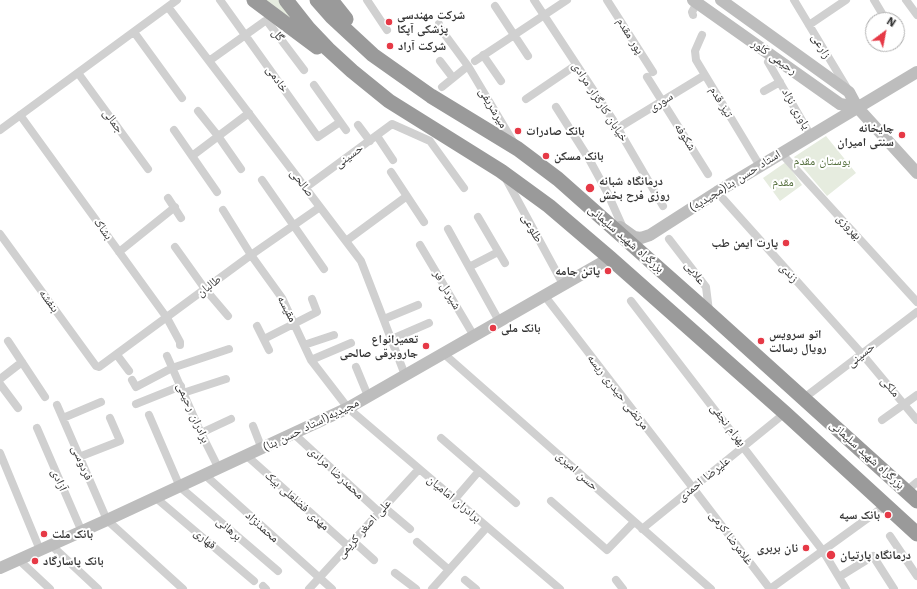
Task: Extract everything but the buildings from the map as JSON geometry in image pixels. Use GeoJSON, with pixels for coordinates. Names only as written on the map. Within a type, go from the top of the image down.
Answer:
{"type":"FeatureCollection","features":[{"type":"Feature","properties":{"kind":"highway"},"geometry":{"type":"LineString","coordinates":[[254,0],[300,35],[352,71],[395,105],[501,172],[549,206],[610,258],[917,534]]}},
{"type":"Feature","properties":{"kind":"highway"},"geometry":{"type":"LineString","coordinates":[[286,0],[308,28],[352,71]]}},
{"type":"Feature","properties":{"kind":"highway","name":"بزرگراه شهید سلیمانی"},"geometry":{"type":"LineString","coordinates":[[317,0],[332,17],[373,55],[431,96],[518,149],[558,179],[804,398],[911,486],[917,501]]}},
{"type":"Feature","properties":{"kind":"highway"},"geometry":{"type":"LineString","coordinates":[[331,0],[373,55]]}},
{"type":"Feature","properties":{"kind":"main road"},"geometry":{"type":"LineString","coordinates":[[721,0],[849,92],[857,107],[917,173]]}},
{"type":"Feature","properties":{"kind":"main road","name":"رحیمی کلور"},"geometry":{"type":"LineString","coordinates":[[695,4],[840,104],[857,107]]}},
{"type":"Feature","properties":{"kind":"main road","name":"استاد حسن بنا(مجیدیه)"},"geometry":{"type":"LineString","coordinates":[[558,179],[629,234],[638,237],[645,237],[781,153],[917,72]]}},
{"type":"Feature","properties":{"kind":"main road","name":"مجیدیه(استاد حسن بنا)"},"geometry":{"type":"LineString","coordinates":[[0,568],[220,469],[348,408],[610,258]]}},
{"type":"Feature","properties":{"kind":"street"},"geometry":{"type":"LineString","coordinates":[[0,130],[177,0]]}},
{"type":"Feature","properties":{"kind":"street","name":"خادمی"},"geometry":{"type":"LineString","coordinates":[[220,0],[318,137],[340,122]]}},
{"type":"Feature","properties":{"kind":"street"},"geometry":{"type":"LineString","coordinates":[[367,0],[388,30]]}},
{"type":"Feature","properties":{"kind":"street","name":"خیابان کارگزار مرادی"},"geometry":{"type":"LineString","coordinates":[[534,0],[618,128],[663,206]]}},
{"type":"Feature","properties":{"kind":"street"},"geometry":{"type":"LineString","coordinates":[[475,61],[567,0]]}},
{"type":"Feature","properties":{"kind":"street","name":"پور مقدم"},"geometry":{"type":"LineString","coordinates":[[607,0],[650,75],[662,101]]}},
{"type":"Feature","properties":{"kind":"street","name":"زارعی"},"geometry":{"type":"LineString","coordinates":[[794,0],[849,92]]}},
{"type":"Feature","properties":{"kind":"street"},"geometry":{"type":"LineString","coordinates":[[809,25],[846,0]]}},
{"type":"Feature","properties":{"kind":"street"},"geometry":{"type":"LineString","coordinates":[[874,0],[881,12]]}},
{"type":"Feature","properties":{"kind":"street"},"geometry":{"type":"LineString","coordinates":[[906,0],[917,15]]}},
{"type":"Feature","properties":{"kind":"street"},"geometry":{"type":"LineString","coordinates":[[495,6],[515,34],[528,56]]}},
{"type":"Feature","properties":{"kind":"street","name":"صالحی"},"geometry":{"type":"LineString","coordinates":[[168,7],[361,261],[405,375]]}},
{"type":"Feature","properties":{"kind":"street","name":"گل"},"geometry":{"type":"LineString","coordinates":[[245,35],[265,21],[269,22],[304,70]]}},
{"type":"Feature","properties":{"kind":"street","name":"میرشریفی"},"geometry":{"type":"LineString","coordinates":[[438,24],[468,66],[518,149]]}},
{"type":"Feature","properties":{"kind":"street"},"geometry":{"type":"LineString","coordinates":[[134,32],[182,98]]}},
{"type":"Feature","properties":{"kind":"street"},"geometry":{"type":"LineString","coordinates":[[209,61],[245,35]]}},
{"type":"Feature","properties":{"kind":"street","name":"تیز قدم"},"geometry":{"type":"LineString","coordinates":[[702,35],[695,51],[696,60],[760,166]]}},
{"type":"Feature","properties":{"kind":"street"},"geometry":{"type":"LineString","coordinates":[[483,55],[502,81]]}},
{"type":"Feature","properties":{"kind":"street"},"geometry":{"type":"LineString","coordinates":[[440,61],[453,78]]}},
{"type":"Feature","properties":{"kind":"street","name":"یاوری نژاد"},"geometry":{"type":"LineString","coordinates":[[768,62],[811,136]]}},
{"type":"Feature","properties":{"kind":"street"},"geometry":{"type":"LineString","coordinates":[[526,99],[576,65]]}},
{"type":"Feature","properties":{"kind":"street"},"geometry":{"type":"LineString","coordinates":[[442,87],[468,66]]}},
{"type":"Feature","properties":{"kind":"street","name":"جمالی"},"geometry":{"type":"LineString","coordinates":[[78,73],[148,169]]}},
{"type":"Feature","properties":{"kind":"street","name":"سوری"},"geometry":{"type":"LineString","coordinates":[[618,128],[705,75]]}},
{"type":"Feature","properties":{"kind":"street"},"geometry":{"type":"LineString","coordinates":[[764,91],[780,82]]}},
{"type":"Feature","properties":{"kind":"street"},"geometry":{"type":"LineString","coordinates":[[314,85],[346,130]]}},
{"type":"Feature","properties":{"kind":"street","name":"شکوفه"},"geometry":{"type":"LineString","coordinates":[[662,101],[708,174]]}},
{"type":"Feature","properties":{"kind":"street"},"geometry":{"type":"LineString","coordinates":[[556,106],[589,159],[607,192],[624,230]]}},
{"type":"Feature","properties":{"kind":"street"},"geometry":{"type":"LineString","coordinates":[[198,112],[218,136],[241,169]]}},
{"type":"Feature","properties":{"kind":"street"},"geometry":{"type":"LineString","coordinates":[[192,156],[249,113]]}},
{"type":"Feature","properties":{"kind":"street","name":"بشاک"},"geometry":{"type":"LineString","coordinates":[[20,115],[167,318],[180,342],[180,345]]}},
{"type":"Feature","properties":{"kind":"street","name":"حسینی"},"geometry":{"type":"LineString","coordinates":[[305,188],[392,124],[430,141],[464,188]]}},
{"type":"Feature","properties":{"kind":"street"},"geometry":{"type":"LineString","coordinates":[[358,125],[374,138],[393,160]]}},
{"type":"Feature","properties":{"kind":"street"},"geometry":{"type":"LineString","coordinates":[[174,130],[217,192]]}},
{"type":"Feature","properties":{"kind":"street","name":"بهروزی"},"geometry":{"type":"LineString","coordinates":[[781,153],[917,302]]}},
{"type":"Feature","properties":{"kind":"street"},"geometry":{"type":"LineString","coordinates":[[391,172],[424,222]]}},
{"type":"Feature","properties":{"kind":"street","name":"طلوعی"},"geometry":{"type":"LineString","coordinates":[[501,172],[563,284]]}},
{"type":"Feature","properties":{"kind":"street"},"geometry":{"type":"LineString","coordinates":[[262,180],[324,269]]}},
{"type":"Feature","properties":{"kind":"street","name":"زندی"},"geometry":{"type":"LineString","coordinates":[[717,192],[862,354]]}},
{"type":"Feature","properties":{"kind":"street"},"geometry":{"type":"LineString","coordinates":[[346,241],[407,196]]}},
{"type":"Feature","properties":{"kind":"street"},"geometry":{"type":"LineString","coordinates":[[168,198],[181,218]]}},
{"type":"Feature","properties":{"kind":"street","name":"طالبان"},"geometry":{"type":"LineString","coordinates":[[99,367],[320,206]]}},
{"type":"Feature","properties":{"kind":"street"},"geometry":{"type":"LineString","coordinates":[[119,252],[175,207]]}},
{"type":"Feature","properties":{"kind":"street","name":"مقیسه"},"geometry":{"type":"LineString","coordinates":[[223,210],[251,255],[282,298],[311,360],[348,408]]}},
{"type":"Feature","properties":{"kind":"street"},"geometry":{"type":"LineString","coordinates":[[478,217],[504,263]]}},
{"type":"Feature","properties":{"kind":"street"},"geometry":{"type":"LineString","coordinates":[[448,229],[499,321]]}},
{"type":"Feature","properties":{"kind":"street","name":"بنفشه"},"geometry":{"type":"LineString","coordinates":[[0,234],[96,366],[99,367]]}},
{"type":"Feature","properties":{"kind":"street","name":"علایی"},"geometry":{"type":"LineString","coordinates":[[670,238],[706,287],[709,313]]}},
{"type":"Feature","properties":{"kind":"street","name":"شیردل فر"},"geometry":{"type":"LineString","coordinates":[[420,245],[474,336]]}},
{"type":"Feature","properties":{"kind":"street"},"geometry":{"type":"LineString","coordinates":[[175,247],[205,289],[228,316]]}},
{"type":"Feature","properties":{"kind":"street"},"geometry":{"type":"LineString","coordinates":[[469,267],[498,252]]}},
{"type":"Feature","properties":{"kind":"street","name":"مرتضی حیدری ریسه"},"geometry":{"type":"LineString","coordinates":[[544,295],[693,488]]}},
{"type":"Feature","properties":{"kind":"street"},"geometry":{"type":"LineString","coordinates":[[264,339],[317,312],[312,299]]}},
{"type":"Feature","properties":{"kind":"street","name":"بهرام نجفی"},"geometry":{"type":"LineString","coordinates":[[631,301],[823,551],[846,589]]}},
{"type":"Feature","properties":{"kind":"street"},"geometry":{"type":"LineString","coordinates":[[384,319],[418,305]]}},
{"type":"Feature","properties":{"kind":"street","name":"حسینی"},"geometry":{"type":"LineString","coordinates":[[804,398],[917,312]]}},
{"type":"Feature","properties":{"kind":"street"},"geometry":{"type":"LineString","coordinates":[[392,339],[429,323]]}},
{"type":"Feature","properties":{"kind":"street"},"geometry":{"type":"LineString","coordinates":[[258,326],[269,350]]}},
{"type":"Feature","properties":{"kind":"street"},"geometry":{"type":"LineString","coordinates":[[304,345],[334,335]]}},
{"type":"Feature","properties":{"kind":"street"},"geometry":{"type":"LineString","coordinates":[[8,341],[45,397]]}},
{"type":"Feature","properties":{"kind":"street"},"geometry":{"type":"LineString","coordinates":[[311,360],[351,343]]}},
{"type":"Feature","properties":{"kind":"street"},"geometry":{"type":"LineString","coordinates":[[132,380],[134,387],[136,388],[172,368],[229,349]]}},
{"type":"Feature","properties":{"kind":"street","name":"حسن امیری"},"geometry":{"type":"LineString","coordinates":[[443,353],[711,589]]}},
{"type":"Feature","properties":{"kind":"street","name":"ملکی"},"geometry":{"type":"LineString","coordinates":[[862,354],[917,420]]}},
{"type":"Feature","properties":{"kind":"street"},"geometry":{"type":"LineString","coordinates":[[117,355],[129,371]]}},
{"type":"Feature","properties":{"kind":"street","name":"برادران رحیمی"},"geometry":{"type":"LineString","coordinates":[[166,356],[201,433],[220,469]]}},
{"type":"Feature","properties":{"kind":"street"},"geometry":{"type":"LineString","coordinates":[[0,378],[22,362]]}},
{"type":"Feature","properties":{"kind":"street"},"geometry":{"type":"LineString","coordinates":[[356,367],[368,396]]}},
{"type":"Feature","properties":{"kind":"street"},"geometry":{"type":"LineString","coordinates":[[136,404],[182,389],[226,379]]}},
{"type":"Feature","properties":{"kind":"street"},"geometry":{"type":"LineString","coordinates":[[0,384],[18,408]]}},
{"type":"Feature","properties":{"kind":"street"},"geometry":{"type":"LineString","coordinates":[[882,420],[917,395]]}},
{"type":"Feature","properties":{"kind":"street"},"geometry":{"type":"LineString","coordinates":[[63,418],[102,402]]}},
{"type":"Feature","properties":{"kind":"street","name":"فردوسی"},"geometry":{"type":"LineString","coordinates":[[57,405],[107,520]]}},
{"type":"Feature","properties":{"kind":"street","name":"برادران امامیان"},"geometry":{"type":"LineString","coordinates":[[348,408],[560,589]]}},
{"type":"Feature","properties":{"kind":"street","name":"علیرضا احمدی"},"geometry":{"type":"LineString","coordinates":[[642,529],[785,414]]}},
{"type":"Feature","properties":{"kind":"street"},"geometry":{"type":"LineString","coordinates":[[148,415],[180,487]]}},
{"type":"Feature","properties":{"kind":"street"},"geometry":{"type":"LineString","coordinates":[[79,456],[120,441],[110,418]]}},
{"type":"Feature","properties":{"kind":"street"},"geometry":{"type":"LineString","coordinates":[[201,433],[231,419]]}},
{"type":"Feature","properties":{"kind":"street"},"geometry":{"type":"LineString","coordinates":[[253,426],[262,449]]}},
{"type":"Feature","properties":{"kind":"street","name":"آزادی"},"geometry":{"type":"LineString","coordinates":[[37,428],[82,532]]}},
{"type":"Feature","properties":{"kind":"street","name":"محمدرضا مرادی"},"geometry":{"type":"LineString","coordinates":[[294,434],[381,509],[410,529]]}},
{"type":"Feature","properties":{"kind":"street"},"geometry":{"type":"LineString","coordinates":[[441,438],[516,503]]}},
{"type":"Feature","properties":{"kind":"street"},"geometry":{"type":"LineString","coordinates":[[0,453],[40,550]]}},
{"type":"Feature","properties":{"kind":"street","name":"مهدی فضلعلی بیک"},"geometry":{"type":"LineString","coordinates":[[247,456],[350,544],[374,560]]}},
{"type":"Feature","properties":{"kind":"street","name":"علی اصغر کریمی"},"geometry":{"type":"LineString","coordinates":[[309,589],[419,469]]}},
{"type":"Feature","properties":{"kind":"street"},"geometry":{"type":"LineString","coordinates":[[455,500],[479,472]]}},
{"type":"Feature","properties":{"kind":"street","name":"محمدنژاد"},"geometry":{"type":"LineString","coordinates":[[205,475],[332,589]]}},
{"type":"Feature","properties":{"kind":"street","name":"برهانی"},"geometry":{"type":"LineString","coordinates":[[180,487],[278,571]]}},
{"type":"Feature","properties":{"kind":"street","name":"غلامرضا کرمی"},"geometry":{"type":"LineString","coordinates":[[693,488],[772,588]]}},
{"type":"Feature","properties":{"kind":"street","name":"قهاری"},"geometry":{"type":"LineString","coordinates":[[156,498],[254,581]]}},
{"type":"Feature","properties":{"kind":"street"},"geometry":{"type":"LineString","coordinates":[[551,501],[607,550],[634,522]]}},
{"type":"Feature","properties":{"kind":"street"},"geometry":{"type":"LineString","coordinates":[[772,588],[886,505]]}},
{"type":"Feature","properties":{"kind":"street"},"geometry":{"type":"LineString","coordinates":[[107,520],[183,589]]}},
{"type":"Feature","properties":{"kind":"street"},"geometry":{"type":"LineString","coordinates":[[432,589],[487,527]]}},
{"type":"Feature","properties":{"kind":"street"},"geometry":{"type":"LineString","coordinates":[[890,536],[917,576]]}},
{"type":"Feature","properties":{"kind":"street"},"geometry":{"type":"LineString","coordinates":[[417,542],[449,570]]}},
{"type":"Feature","properties":{"kind":"street"},"geometry":{"type":"LineString","coordinates":[[51,545],[98,589]]}},
{"type":"Feature","properties":{"kind":"street"},"geometry":{"type":"LineString","coordinates":[[839,577],[873,556],[894,589]]}},
{"type":"Feature","properties":{"kind":"street"},"geometry":{"type":"LineString","coordinates":[[19,560],[50,589]]}},
{"type":"Feature","properties":{"kind":"street"},"geometry":{"type":"LineString","coordinates":[[395,573],[416,589]]}},
{"type":"Feature","properties":{"kind":"street"},"geometry":{"type":"LineString","coordinates":[[465,580],[476,589]]}},
{"type":"Feature","properties":{"kind":"street"},"geometry":{"type":"LineString","coordinates":[[616,580],[623,589]]}},
{"type":"Feature","properties":{"kind":"green space"},"geometry":{"type":"Polygon","coordinates":[[[259,0],[278,0],[301,31],[259,0]]]}},
{"type":"Feature","properties":{"kind":"green space","name":"بوستان مقدم"},"geometry":{"type":"Polygon","coordinates":[[[826,136],[856,173],[827,196],[794,157],[826,136]]]}},
{"type":"Feature","properties":{"kind":"green space","name":"مقدم"},"geometry":{"type":"Polygon","coordinates":[[[786,162],[802,185],[780,201],[763,178],[786,162]]]}},
{"type":"Feature","properties":{"kind":"place","name":"شرکت مهندسی پزشکی آپکا"},"geometry":{"type":"Point","coordinates":[389,22]}},
{"type":"Feature","properties":{"kind":"place","name":"شرکت آراد"},"geometry":{"type":"Point","coordinates":[390,46]}},
{"type":"Feature","properties":{"kind":"place","name":"بانک صادرات"},"geometry":{"type":"Point","coordinates":[518,131]}},
{"type":"Feature","properties":{"kind":"place","name":"چایخانه سنتی امیران"},"geometry":{"type":"Point","coordinates":[902,135]}},
{"type":"Feature","properties":{"kind":"place","name":"بانک مسکن"},"geometry":{"type":"Point","coordinates":[546,156]}},
{"type":"Feature","properties":{"kind":"place","name":"درمانگاه شبانه روزی فرح بخش"},"geometry":{"type":"Point","coordinates":[590,188]}},
{"type":"Feature","properties":{"kind":"place","name":"پارت ایمن طب"},"geometry":{"type":"Point","coordinates":[786,243]}},
{"type":"Feature","properties":{"kind":"place","name":"پاتن جامه"},"geometry":{"type":"Point","coordinates":[608,271]}},
{"type":"Feature","properties":{"kind":"place","name":"بانک ملی"},"geometry":{"type":"Point","coordinates":[493,328]}},
{"type":"Feature","properties":{"kind":"place","name":"اتو سرویس رویال رسالت"},"geometry":{"type":"Point","coordinates":[761,341]}},
{"type":"Feature","properties":{"kind":"place","name":"تعمیرانواع جاروبرقی صالحی"},"geometry":{"type":"Point","coordinates":[426,346]}},
{"type":"Feature","properties":{"kind":"place","name":"بانک سپه"},"geometry":{"type":"Point","coordinates":[888,515]}},
{"type":"Feature","properties":{"kind":"place","name":"بانک ملت"},"geometry":{"type":"Point","coordinates":[44,534]}},
{"type":"Feature","properties":{"kind":"place","name":"نان بربری"},"geometry":{"type":"Point","coordinates":[806,548]}},
{"type":"Feature","properties":{"kind":"place","name":"درمانگاه پارتیان"},"geometry":{"type":"Point","coordinates":[831,555]}},
{"type":"Feature","properties":{"kind":"place","name":"بانک پاسارگاد"},"geometry":{"type":"Point","coordinates":[35,561]}}]}
